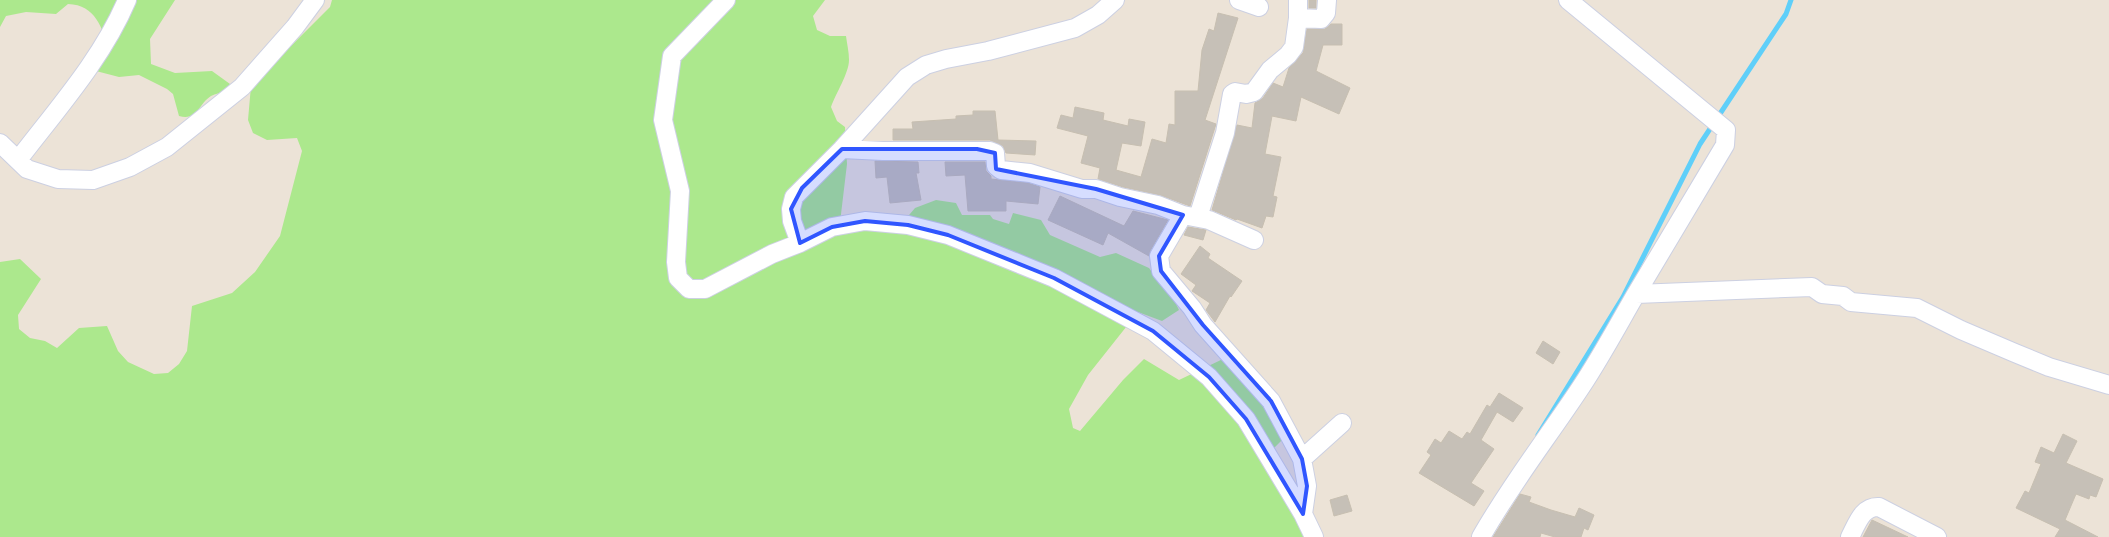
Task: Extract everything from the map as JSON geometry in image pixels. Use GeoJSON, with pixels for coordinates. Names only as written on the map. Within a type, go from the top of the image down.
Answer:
{"type":"FeatureCollection","features":[{"type":"Feature","properties":{"kind":"street"},"geometry":{"type":"LineString","coordinates":[[18,160],[92,62],[118,22],[127,0]]}},
{"type":"Feature","properties":{"kind":"street"},"geometry":{"type":"LineString","coordinates":[[0,143],[27,169],[58,178],[93,180],[130,167],[167,147],[242,87],[295,27],[315,0]]}},
{"type":"Feature","properties":{"kind":"street"},"geometry":{"type":"LineString","coordinates":[[726,0],[672,56],[663,120],[680,191],[676,262],[678,278],[689,289],[705,289],[772,254],[832,227],[865,221],[908,225],[948,235],[1054,278],[1153,331],[1209,377],[1246,419],[1303,514],[1314,537]]}},
{"type":"Feature","properties":{"kind":"street"},"geometry":{"type":"LineString","coordinates":[[800,243],[792,221],[791,209],[794,197],[842,149],[907,77],[926,65],[1075,28],[1098,15],[1115,0]]}},
{"type":"Feature","properties":{"kind":"street"},"geometry":{"type":"LineString","coordinates":[[1239,0],[1260,7]]}},
{"type":"Feature","properties":{"kind":"street"},"geometry":{"type":"LineString","coordinates":[[1298,0],[1298,18],[1294,47],[1291,52],[1270,70],[1254,92],[1246,94],[1236,92],[1232,94],[1225,133],[1190,216],[1159,256],[1158,264],[1161,271],[1192,308],[1203,325],[1271,401],[1302,459],[1307,486],[1303,514]]}},
{"type":"Feature","properties":{"kind":"street"},"geometry":{"type":"LineString","coordinates":[[1298,18],[1321,19],[1326,13],[1327,0]]}},
{"type":"Feature","properties":{"kind":"street"},"geometry":{"type":"LineString","coordinates":[[1481,537],[1499,505],[1582,386],[1725,145],[1726,130],[1704,114],[1568,0]]}},
{"type":"Feature","properties":{"kind":"street"},"geometry":{"type":"LineString","coordinates":[[842,149],[990,151],[995,153],[996,166],[1001,170],[1030,174],[1082,189],[1096,189],[1120,197],[1158,205],[1190,216],[1209,220],[1254,240]]}},
{"type":"Feature","properties":{"kind":"street"},"geometry":{"type":"LineString","coordinates":[[1636,294],[1812,287],[1822,294],[1843,296],[1851,302],[1917,308],[1961,330],[2040,363],[2109,384]]}},
{"type":"Feature","properties":{"kind":"street"},"geometry":{"type":"LineString","coordinates":[[1302,459],[1342,423]]}},
{"type":"Feature","properties":{"kind":"street"},"geometry":{"type":"LineString","coordinates":[[1850,537],[1860,517],[1866,510],[1872,507],[1879,507],[1937,537]]}},
{"type":"Feature","properties":{"kind":"highlighted area"},"geometry":{"type":"Polygon","coordinates":[[[842,149],[977,149],[995,153],[996,169],[1096,189],[1183,215],[1159,256],[1161,271],[1203,325],[1271,401],[1302,459],[1307,486],[1303,514],[1246,419],[1209,377],[1153,331],[1054,278],[948,235],[908,225],[865,221],[832,227],[800,243],[791,209],[802,188],[842,149]]]}},
{"type":"Feature","properties":{"kind":"green space"},"geometry":{"type":"Polygon","coordinates":[[[0,0],[175,0],[150,39],[151,64],[175,73],[212,71],[230,84],[226,91],[207,99],[194,114],[185,117],[179,116],[173,94],[167,89],[139,75],[119,77],[96,71],[109,50],[104,34],[96,19],[85,9],[78,5],[68,4],[56,14],[26,12],[6,16],[0,27],[0,0]]]}},
{"type":"Feature","properties":{"kind":"green space"},"geometry":{"type":"Polygon","coordinates":[[[332,0],[825,0],[813,16],[817,30],[830,36],[846,36],[849,57],[847,71],[831,107],[837,121],[845,127],[847,164],[839,231],[898,228],[915,208],[936,200],[956,203],[962,215],[990,215],[993,219],[1009,224],[1013,213],[1041,220],[1050,235],[1100,257],[1116,253],[1149,268],[1179,310],[1162,321],[1138,312],[1088,375],[1069,409],[1073,428],[1080,431],[1123,380],[1144,359],[1179,380],[1225,358],[1269,405],[1285,437],[1264,458],[1305,537],[0,537],[0,262],[20,259],[41,279],[18,315],[19,329],[30,338],[45,341],[57,348],[79,328],[107,326],[118,351],[128,362],[154,374],[168,373],[179,364],[187,351],[192,306],[232,293],[255,272],[280,236],[302,151],[297,138],[267,140],[253,133],[248,120],[251,86],[330,7],[332,0]]]}},
{"type":"Feature","properties":{"kind":"building"},"geometry":{"type":"Polygon","coordinates":[[[1309,0],[1316,0],[1316,8],[1309,8],[1309,0]]]}},
{"type":"Feature","properties":{"kind":"building"},"geometry":{"type":"Polygon","coordinates":[[[1218,13],[1238,18],[1205,120],[1216,124],[1190,206],[1160,195],[1098,179],[1100,168],[1081,163],[1088,136],[1057,128],[1061,115],[1073,118],[1075,107],[1104,113],[1103,120],[1128,126],[1129,119],[1145,122],[1141,146],[1122,143],[1116,170],[1141,177],[1152,139],[1166,143],[1169,124],[1175,125],[1175,91],[1198,91],[1202,50],[1209,29],[1214,31],[1218,13]]]}},
{"type":"Feature","properties":{"kind":"building"},"geometry":{"type":"Polygon","coordinates":[[[1331,24],[1342,24],[1342,45],[1323,45],[1316,71],[1350,88],[1339,114],[1301,97],[1296,121],[1272,116],[1265,154],[1281,157],[1273,196],[1277,197],[1273,217],[1266,216],[1262,228],[1212,210],[1237,125],[1252,128],[1255,103],[1263,98],[1273,83],[1283,87],[1289,68],[1303,53],[1307,29],[1325,29],[1331,24]]]}},
{"type":"Feature","properties":{"kind":"building"},"geometry":{"type":"Polygon","coordinates":[[[973,111],[995,111],[998,140],[1036,141],[1035,155],[1006,153],[1003,146],[990,140],[893,140],[893,129],[913,129],[912,122],[956,119],[956,116],[973,115],[973,111]]]}},
{"type":"Feature","properties":{"kind":"building"},"geometry":{"type":"Polygon","coordinates":[[[875,161],[918,162],[919,173],[916,173],[921,200],[890,203],[887,177],[876,178],[875,161]]]}},
{"type":"Feature","properties":{"kind":"building"},"geometry":{"type":"Polygon","coordinates":[[[945,162],[985,162],[986,171],[991,176],[991,179],[1028,183],[1040,187],[1038,204],[1006,201],[1006,211],[968,211],[965,175],[946,176],[945,162]]]}},
{"type":"Feature","properties":{"kind":"building"},"geometry":{"type":"Polygon","coordinates":[[[1060,196],[1124,226],[1133,211],[1168,220],[1149,256],[1108,233],[1103,245],[1048,220],[1060,196]]]}},
{"type":"Feature","properties":{"kind":"building"},"geometry":{"type":"Polygon","coordinates":[[[1188,227],[1206,230],[1203,240],[1184,235],[1188,227]]]}},
{"type":"Feature","properties":{"kind":"building"},"geometry":{"type":"Polygon","coordinates":[[[1200,246],[1210,254],[1208,258],[1242,281],[1230,296],[1215,322],[1206,310],[1210,303],[1192,291],[1196,285],[1181,274],[1200,246]]]}},
{"type":"Feature","properties":{"kind":"building"},"geometry":{"type":"Polygon","coordinates":[[[1543,341],[1560,352],[1553,364],[1536,353],[1543,341]]]}},
{"type":"Feature","properties":{"kind":"building"},"geometry":{"type":"Polygon","coordinates":[[[1499,393],[1523,408],[1513,422],[1497,412],[1481,440],[1494,449],[1471,483],[1484,491],[1474,506],[1419,473],[1431,455],[1427,452],[1435,439],[1441,443],[1449,431],[1462,439],[1467,432],[1470,434],[1487,405],[1490,407],[1499,393]]]}},
{"type":"Feature","properties":{"kind":"building"},"geometry":{"type":"Polygon","coordinates":[[[2063,434],[2077,441],[2066,463],[2103,479],[2096,497],[2090,495],[2089,499],[2076,494],[2065,520],[2098,537],[2055,537],[2060,529],[2016,508],[2025,491],[2029,493],[2041,464],[2035,462],[2041,447],[2054,453],[2063,434]]]}},
{"type":"Feature","properties":{"kind":"building"},"geometry":{"type":"Polygon","coordinates":[[[1520,494],[1531,497],[1529,502],[1575,517],[1579,508],[1594,515],[1588,530],[1584,528],[1581,537],[1555,537],[1541,533],[1540,537],[1493,537],[1520,494]]]}},
{"type":"Feature","properties":{"kind":"building"},"geometry":{"type":"Polygon","coordinates":[[[1347,495],[1352,511],[1334,516],[1330,500],[1347,495]]]}},
{"type":"Feature","properties":{"kind":"building"},"geometry":{"type":"Polygon","coordinates":[[[1872,520],[1908,537],[1863,537],[1872,520]]]}},
{"type":"Feature","properties":{"kind":"waterway"},"geometry":{"type":"LineString","coordinates":[[1538,435],[1623,297],[1700,144],[1786,14],[1791,0]]}}]}
